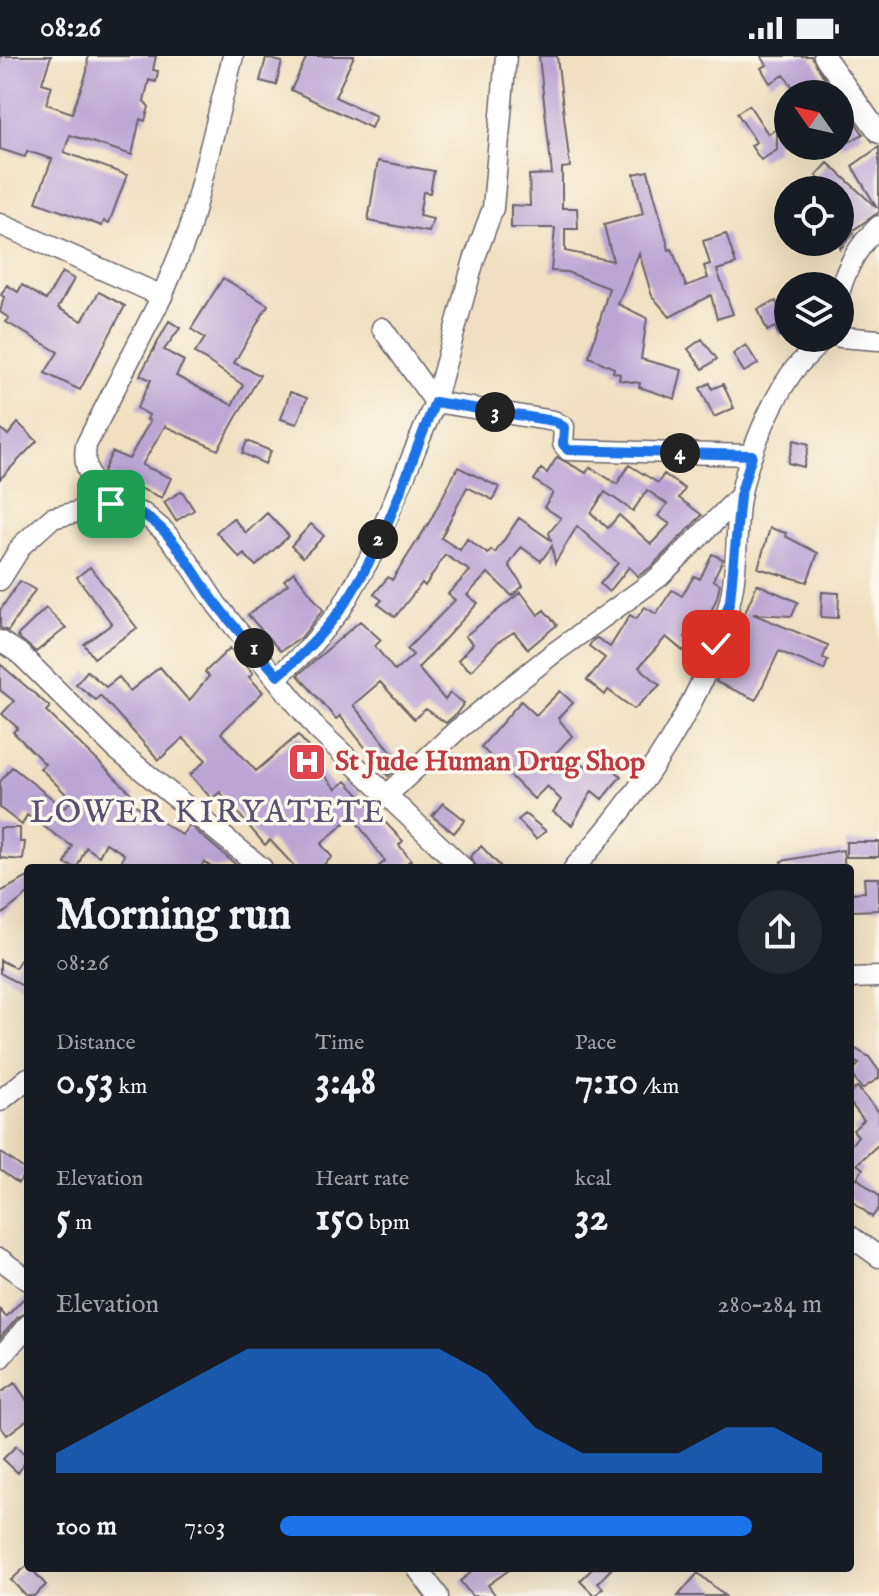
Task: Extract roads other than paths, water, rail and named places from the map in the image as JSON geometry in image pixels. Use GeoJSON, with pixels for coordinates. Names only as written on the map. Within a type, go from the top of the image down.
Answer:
{"type":"FeatureCollection","features":[{"type":"Feature","properties":{"kind":"street"},"geometry":{"type":"LineString","coordinates":[[111,504],[87,475],[86,445],[162,296],[189,231],[233,56]]}},
{"type":"Feature","properties":{"kind":"street"},"geometry":{"type":"LineString","coordinates":[[278,676],[308,649],[341,609],[371,556],[435,402],[474,260],[493,208],[506,56]]}},
{"type":"Feature","properties":{"kind":"street"},"geometry":{"type":"LineString","coordinates":[[824,56],[879,133]]}},
{"type":"Feature","properties":{"kind":"street"},"geometry":{"type":"LineString","coordinates":[[0,224],[162,296]]}},
{"type":"Feature","properties":{"kind":"street"},"geometry":{"type":"LineString","coordinates":[[846,272],[863,242],[879,226]]}},
{"type":"Feature","properties":{"kind":"street"},"geometry":{"type":"LineString","coordinates":[[382,328],[435,402],[554,421],[564,427],[563,444],[568,450],[752,455]]}},
{"type":"Feature","properties":{"kind":"street"},"geometry":{"type":"LineString","coordinates":[[854,338],[879,340]]}},
{"type":"Feature","properties":{"kind":"street"},"geometry":{"type":"LineString","coordinates":[[577,864],[627,802],[678,726],[701,684],[730,601],[740,496],[752,455],[791,374],[811,352]]}},
{"type":"Feature","properties":{"kind":"street"},"geometry":{"type":"LineString","coordinates":[[385,797],[456,731],[551,655],[659,577],[740,496]]}},
{"type":"Feature","properties":{"kind":"street"},"geometry":{"type":"LineString","coordinates":[[0,580],[22,545],[52,518],[111,504],[144,514],[164,531],[217,605],[278,676],[317,729],[459,864]]}},
{"type":"Feature","properties":{"kind":"street"},"geometry":{"type":"LineString","coordinates":[[0,641],[19,653],[116,749],[257,864]]}},
{"type":"Feature","properties":{"kind":"street"},"geometry":{"type":"LineString","coordinates":[[854,978],[879,977]]}},
{"type":"Feature","properties":{"kind":"street"},"geometry":{"type":"LineString","coordinates":[[0,1101],[24,1081]]}},
{"type":"Feature","properties":{"kind":"street"},"geometry":{"type":"LineString","coordinates":[[854,1239],[879,1257]]}},
{"type":"Feature","properties":{"kind":"street"},"geometry":{"type":"LineString","coordinates":[[0,1259],[24,1277]]}},
{"type":"Feature","properties":{"kind":"street"},"geometry":{"type":"LineString","coordinates":[[0,1358],[24,1330]]}},
{"type":"Feature","properties":{"kind":"street"},"geometry":{"type":"LineString","coordinates":[[420,1572],[438,1596]]}},
{"type":"Feature","properties":{"kind":"place","name":"St Jude Human Drug Shop"},"geometry":{"type":"Point","coordinates":[307,762]}},
{"type":"Feature","properties":{"kind":"district","name":"LOWER KIRYATETE"},"geometry":{"type":"Point","coordinates":[208,813]}}]}
